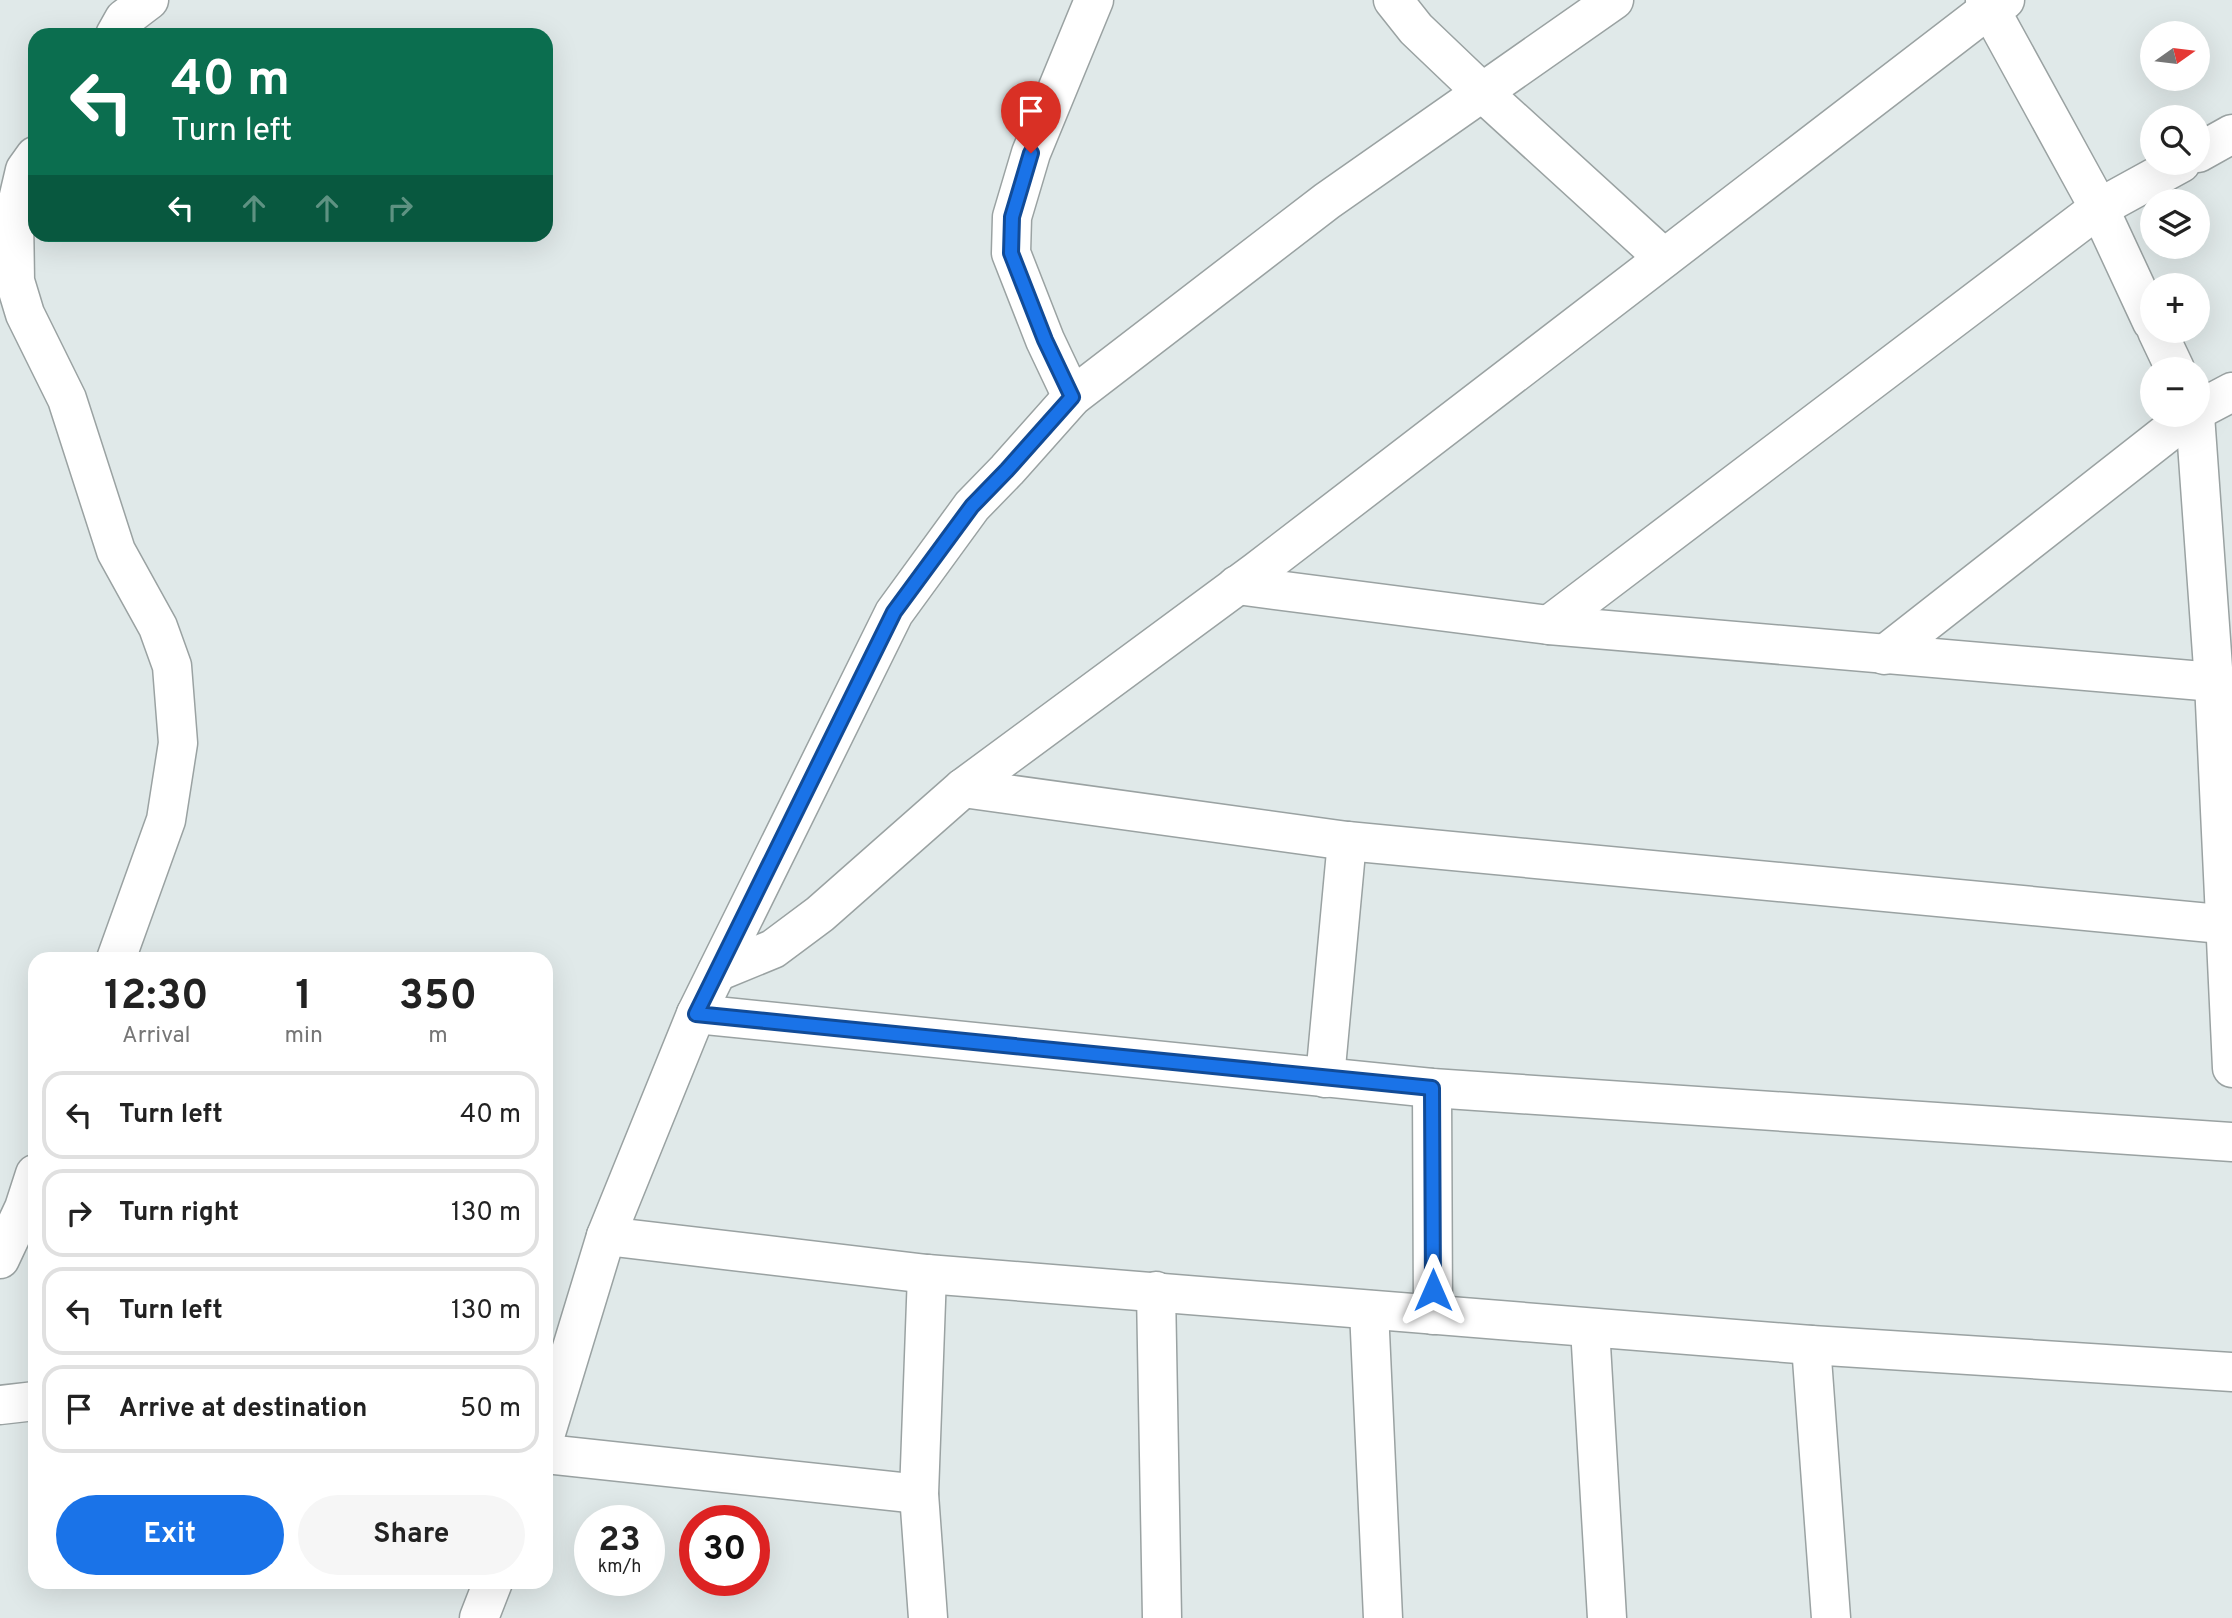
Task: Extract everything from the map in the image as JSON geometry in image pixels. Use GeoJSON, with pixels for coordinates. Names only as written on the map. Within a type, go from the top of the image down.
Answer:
{"type":"FeatureCollection","features":[{"type":"Feature","properties":{"kind":"street"},"geometry":{"type":"LineString","coordinates":[[119,28],[124,19],[149,0]]}},
{"type":"Feature","properties":{"kind":"street"},"geometry":{"type":"LineString","coordinates":[[1072,397],[1045,340],[1011,253],[1012,217],[1031,153],[1094,0]]}},
{"type":"Feature","properties":{"kind":"street"},"geometry":{"type":"LineString","coordinates":[[1393,0],[1416,29],[1482,92],[1664,258]]}},
{"type":"Feature","properties":{"kind":"street"},"geometry":{"type":"LineString","coordinates":[[553,1410],[606,1236],[696,1014],[894,612],[972,506],[1072,397],[1327,201],[1614,0]]}},
{"type":"Feature","properties":{"kind":"street"},"geometry":{"type":"LineString","coordinates":[[717,971],[773,949],[820,914],[962,788],[1237,585],[1993,3],[2099,208],[2140,296]]}},
{"type":"Feature","properties":{"kind":"street"},"geometry":{"type":"LineString","coordinates":[[2210,146],[2232,134]]}},
{"type":"Feature","properties":{"kind":"street"},"geometry":{"type":"LineString","coordinates":[[28,166],[13,218],[15,281],[25,314],[67,399],[116,551],[158,627],[172,666],[178,743],[166,820],[119,952]]}},
{"type":"Feature","properties":{"kind":"street"},"geometry":{"type":"LineString","coordinates":[[1549,625],[2099,208],[2159,175]]}},
{"type":"Feature","properties":{"kind":"street"},"geometry":{"type":"LineString","coordinates":[[2210,404],[2232,392]]}},
{"type":"Feature","properties":{"kind":"street"},"geometry":{"type":"LineString","coordinates":[[1884,655],[2178,427]]}},
{"type":"Feature","properties":{"kind":"street"},"geometry":{"type":"LineString","coordinates":[[2194,427],[2229,924],[2232,1068]]}},
{"type":"Feature","properties":{"kind":"street"},"geometry":{"type":"LineString","coordinates":[[1237,585],[1549,625],[2214,682]]}},
{"type":"Feature","properties":{"kind":"street"},"geometry":{"type":"LineString","coordinates":[[962,788],[1347,841],[2229,924]]}},
{"type":"Feature","properties":{"kind":"street"},"geometry":{"type":"LineString","coordinates":[[1325,1078],[1347,841]]}},
{"type":"Feature","properties":{"kind":"street"},"geometry":{"type":"LineString","coordinates":[[696,1014],[1432,1088],[2232,1142]]}},
{"type":"Feature","properties":{"kind":"street"},"geometry":{"type":"LineString","coordinates":[[1432,1088],[1433,1315]]}},
{"type":"Feature","properties":{"kind":"street"},"geometry":{"type":"LineString","coordinates":[[0,1259],[28,1196]]}},
{"type":"Feature","properties":{"kind":"street"},"geometry":{"type":"LineString","coordinates":[[606,1236],[927,1274],[1811,1345],[2232,1372]]}},
{"type":"Feature","properties":{"kind":"street"},"geometry":{"type":"LineString","coordinates":[[927,1274],[919,1494],[928,1618]]}},
{"type":"Feature","properties":{"kind":"street"},"geometry":{"type":"LineString","coordinates":[[1156,1291],[1162,1618]]}},
{"type":"Feature","properties":{"kind":"street"},"geometry":{"type":"LineString","coordinates":[[1368,1310],[1383,1618]]}},
{"type":"Feature","properties":{"kind":"street"},"geometry":{"type":"LineString","coordinates":[[1590,1328],[1607,1618]]}},
{"type":"Feature","properties":{"kind":"street"},"geometry":{"type":"LineString","coordinates":[[1811,1345],[1831,1618]]}},
{"type":"Feature","properties":{"kind":"street"},"geometry":{"type":"LineString","coordinates":[[0,1405],[28,1402]]}},
{"type":"Feature","properties":{"kind":"street"},"geometry":{"type":"LineString","coordinates":[[553,1455],[919,1494]]}},
{"type":"Feature","properties":{"kind":"street"},"geometry":{"type":"LineString","coordinates":[[479,1618],[490,1589]]}},
{"type":"Feature","properties":{"kind":"route"},"geometry":{"type":"LineString","coordinates":[[1031,153],[1012,217],[1011,253],[1045,340],[1072,397],[972,506],[894,612],[696,1014],[1432,1088],[1433,1290]]}}]}
